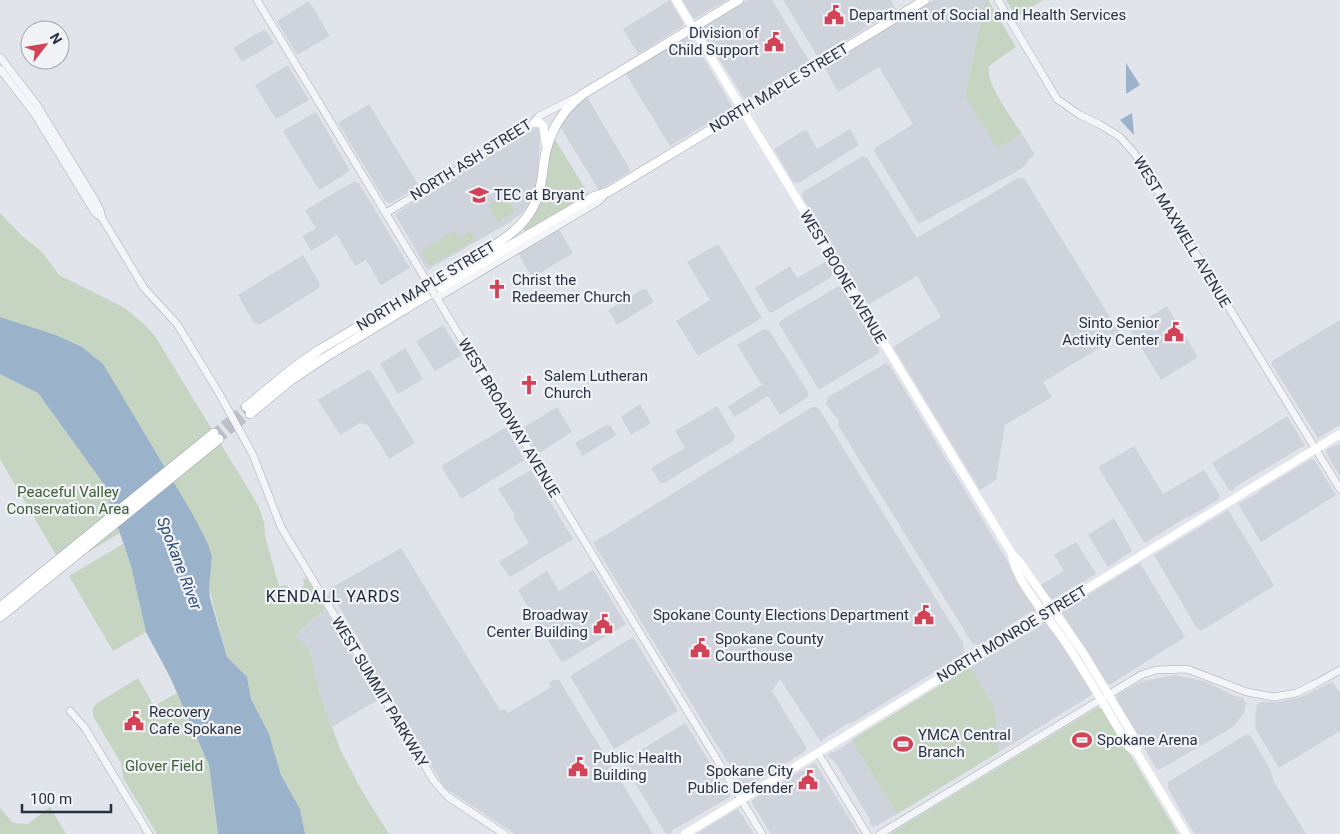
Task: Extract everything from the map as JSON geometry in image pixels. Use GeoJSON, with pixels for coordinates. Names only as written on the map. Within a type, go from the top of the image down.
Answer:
{"type":"FeatureCollection","features":[{"type":"Feature","properties":{"kind":"main road","name":"WEST BOONE AVENUE"},"geometry":{"type":"LineString","coordinates":[[676,0],[1012,554],[1054,609],[1084,654],[1137,742],[1137,752]]}},
{"type":"Feature","properties":{"kind":"main road","name":"NORTH ASH STREET"},"geometry":{"type":"LineString","coordinates":[[554,128],[564,111],[583,94],[739,0]]}},
{"type":"Feature","properties":{"kind":"main road","name":"NORTH MAPLE STREET"},"geometry":{"type":"LineString","coordinates":[[554,128],[547,148],[543,179],[537,199],[525,220],[514,232],[314,354],[284,375],[248,410],[324,358],[526,236],[595,196],[608,192],[925,0]]}},
{"type":"Feature","properties":{"kind":"main road"},"geometry":{"type":"LineString","coordinates":[[535,123],[539,122],[543,126],[547,148]]}},
{"type":"Feature","properties":{"kind":"main road","name":"NORTH MONROE STREET"},"geometry":{"type":"LineString","coordinates":[[685,834],[1340,434]]}},
{"type":"Feature","properties":{"kind":"main road"},"geometry":{"type":"LineString","coordinates":[[0,607],[213,439],[0,617]]}},
{"type":"Feature","properties":{"kind":"main road","name":"WEST BOONE AVENUE"},"geometry":{"type":"LineString","coordinates":[[1012,554],[1013,563],[1045,614],[1066,642],[1129,747],[1137,752],[1186,834]]}},
{"type":"Feature","properties":{"kind":"street","name":"WEST BROADWAY AVENUE"},"geometry":{"type":"LineString","coordinates":[[257,0],[762,834]]}},
{"type":"Feature","properties":{"kind":"street","name":"WEST MAXWELL AVENUE"},"geometry":{"type":"LineString","coordinates":[[998,0],[1057,99],[1080,115],[1100,124],[1120,137],[1135,154],[1340,489]]}},
{"type":"Feature","properties":{"kind":"street","name":"WEST SUMMIT PARKWAY"},"geometry":{"type":"LineString","coordinates":[[0,57],[42,112],[95,200],[102,218],[147,293],[174,320],[182,331],[229,409],[246,439],[281,526],[434,781],[447,796],[504,834]]}},
{"type":"Feature","properties":{"kind":"street","name":"WEST SUMMIT PARKWAY"},"geometry":{"type":"LineString","coordinates":[[0,69],[34,113],[95,213],[102,218]]}},
{"type":"Feature","properties":{"kind":"street","name":"NORTH ASH STREET"},"geometry":{"type":"LineString","coordinates":[[386,213],[535,123],[539,116],[583,94]]}},
{"type":"Feature","properties":{"kind":"street","name":"NORTH MAPLE STREET"},"geometry":{"type":"LineString","coordinates":[[436,296],[599,201],[608,192]]}},
{"type":"Feature","properties":{"kind":"street"},"geometry":{"type":"LineString","coordinates":[[880,834],[1140,675],[1156,670],[1181,668],[1247,692],[1274,697],[1296,692],[1340,670]]}},
{"type":"Feature","properties":{"kind":"street"},"geometry":{"type":"LineString","coordinates":[[70,710],[85,728],[149,834]]}},
{"type":"Feature","properties":{"kind":"street"},"geometry":{"type":"LineString","coordinates":[[818,753],[867,834]]}},
{"type":"Feature","properties":{"kind":"shaded area"},"geometry":{"type":"Polygon","coordinates":[[[670,0],[683,26],[638,54],[623,29],[670,0]]]}},
{"type":"Feature","properties":{"kind":"shaded area"},"geometry":{"type":"Polygon","coordinates":[[[682,0],[727,0],[694,19],[682,0]]]}},
{"type":"Feature","properties":{"kind":"shaded area"},"geometry":{"type":"Polygon","coordinates":[[[748,0],[772,0],[809,61],[806,65],[746,101],[701,31],[701,28],[748,0]]]}},
{"type":"Feature","properties":{"kind":"shaded area"},"geometry":{"type":"Polygon","coordinates":[[[783,0],[891,0],[896,10],[818,57],[783,0]]]}},
{"type":"Feature","properties":{"kind":"shaded area"},"geometry":{"type":"Polygon","coordinates":[[[934,0],[985,0],[965,96],[997,148],[1022,134],[1035,155],[1029,159],[1026,165],[1014,173],[920,223],[874,151],[875,148],[913,124],[879,67],[838,92],[825,68],[826,65],[934,0]]]}},
{"type":"Feature","properties":{"kind":"shaded area"},"geometry":{"type":"Polygon","coordinates":[[[309,1],[330,36],[297,55],[277,21],[309,1]]]}},
{"type":"Feature","properties":{"kind":"shaded area"},"geometry":{"type":"Polygon","coordinates":[[[263,30],[267,32],[274,43],[242,62],[233,48],[263,30]]]}},
{"type":"Feature","properties":{"kind":"shaded area"},"geometry":{"type":"Polygon","coordinates":[[[690,35],[733,108],[670,146],[626,74],[690,35]]]}},
{"type":"Feature","properties":{"kind":"shaded area"},"geometry":{"type":"Polygon","coordinates":[[[288,65],[309,100],[276,119],[255,85],[288,65]]]}},
{"type":"Feature","properties":{"kind":"shaded area"},"geometry":{"type":"Polygon","coordinates":[[[587,97],[631,171],[599,190],[561,128],[563,118],[587,97]]]}},
{"type":"Feature","properties":{"kind":"shaded area"},"geometry":{"type":"Polygon","coordinates":[[[369,104],[419,186],[391,203],[386,202],[338,123],[369,104]]]}},
{"type":"Feature","properties":{"kind":"shaded area"},"geometry":{"type":"Polygon","coordinates":[[[316,112],[349,169],[347,173],[319,190],[283,131],[316,112]]]}},
{"type":"Feature","properties":{"kind":"shaded area","name":"TEC at Bryant"},"geometry":{"type":"Polygon","coordinates":[[[541,126],[537,185],[530,202],[523,212],[510,222],[427,270],[395,214],[541,126]]]}},
{"type":"Feature","properties":{"kind":"shaded area"},"geometry":{"type":"Polygon","coordinates":[[[806,129],[817,149],[850,129],[859,145],[800,182],[793,182],[774,149],[806,129]]]}},
{"type":"Feature","properties":{"kind":"shaded area"},"geometry":{"type":"Polygon","coordinates":[[[863,156],[867,158],[917,238],[1018,178],[1024,178],[1121,335],[1043,382],[1052,397],[1005,425],[996,480],[980,490],[893,347],[941,317],[917,276],[868,305],[802,197],[803,192],[863,156]]]}},
{"type":"Feature","properties":{"kind":"shaded area"},"geometry":{"type":"Polygon","coordinates":[[[353,182],[359,183],[410,268],[381,285],[366,260],[355,266],[337,235],[311,251],[302,236],[316,228],[305,210],[353,182]]]}},
{"type":"Feature","properties":{"kind":"shaded area"},"geometry":{"type":"Polygon","coordinates":[[[558,228],[573,253],[532,278],[518,253],[558,228]]]}},
{"type":"Feature","properties":{"kind":"shaded area"},"geometry":{"type":"Polygon","coordinates":[[[719,245],[762,318],[698,356],[676,321],[710,300],[687,262],[719,245]]]}},
{"type":"Feature","properties":{"kind":"shaded area"},"geometry":{"type":"Polygon","coordinates":[[[303,255],[320,284],[319,288],[261,324],[254,323],[238,295],[303,255]]]}},
{"type":"Feature","properties":{"kind":"shaded area"},"geometry":{"type":"Polygon","coordinates":[[[827,261],[833,273],[830,278],[773,312],[769,312],[755,288],[790,266],[797,278],[827,261]]]}},
{"type":"Feature","properties":{"kind":"shaded area"},"geometry":{"type":"Polygon","coordinates":[[[841,286],[879,348],[879,353],[820,389],[779,324],[780,321],[841,286]]]}},
{"type":"Feature","properties":{"kind":"shaded area"},"geometry":{"type":"Polygon","coordinates":[[[643,289],[647,290],[654,302],[617,325],[608,310],[643,289]]]}},
{"type":"Feature","properties":{"kind":"shaded area"},"geometry":{"type":"Polygon","coordinates":[[[1167,306],[1198,357],[1161,380],[1130,329],[1167,306]]]}},
{"type":"Feature","properties":{"kind":"shaded area"},"geometry":{"type":"Polygon","coordinates":[[[1340,320],[1340,425],[1318,438],[1272,365],[1272,361],[1340,320]]]}},
{"type":"Feature","properties":{"kind":"shaded area"},"geometry":{"type":"Polygon","coordinates":[[[443,325],[462,355],[435,371],[416,341],[443,325]]]}},
{"type":"Feature","properties":{"kind":"shaded area"},"geometry":{"type":"Polygon","coordinates":[[[764,329],[769,330],[808,392],[808,397],[780,415],[768,396],[734,417],[728,406],[762,385],[737,345],[764,329]]]}},
{"type":"Feature","properties":{"kind":"shaded area"},"geometry":{"type":"Polygon","coordinates":[[[405,348],[423,379],[398,394],[380,364],[405,348]]]}},
{"type":"Feature","properties":{"kind":"shaded area"},"geometry":{"type":"Polygon","coordinates":[[[886,363],[890,366],[1035,607],[1035,611],[1030,612],[1005,628],[1002,632],[979,645],[972,643],[838,425],[839,421],[826,404],[828,397],[886,363]]]}},
{"type":"Feature","properties":{"kind":"shaded area"},"geometry":{"type":"Polygon","coordinates":[[[368,370],[371,371],[415,443],[389,459],[368,425],[360,423],[340,435],[318,400],[368,370]]]}},
{"type":"Feature","properties":{"kind":"shaded area"},"geometry":{"type":"Polygon","coordinates":[[[640,404],[651,423],[631,435],[621,417],[640,404]]]}},
{"type":"Feature","properties":{"kind":"shaded area"},"geometry":{"type":"Polygon","coordinates":[[[717,406],[735,436],[733,441],[664,483],[660,483],[651,468],[685,448],[675,431],[717,406]]]}},
{"type":"Feature","properties":{"kind":"shaded area"},"geometry":{"type":"Polygon","coordinates":[[[557,407],[572,432],[541,452],[537,452],[523,428],[557,407]]]}},
{"type":"Feature","properties":{"kind":"shaded area"},"geometry":{"type":"Polygon","coordinates":[[[812,407],[819,409],[963,643],[964,652],[852,723],[848,723],[821,742],[780,679],[772,691],[806,747],[806,751],[744,789],[593,543],[812,407]]]}},
{"type":"Feature","properties":{"kind":"shaded area"},"geometry":{"type":"Polygon","coordinates":[[[1287,416],[1304,447],[1235,487],[1233,491],[1229,490],[1212,463],[1287,416]]]}},
{"type":"Feature","properties":{"kind":"shaded area"},"geometry":{"type":"Polygon","coordinates":[[[606,425],[611,426],[616,435],[583,456],[575,443],[606,425]]]}},
{"type":"Feature","properties":{"kind":"shaded area"},"geometry":{"type":"Polygon","coordinates":[[[506,427],[524,460],[463,498],[460,497],[441,466],[506,427]]]}},
{"type":"Feature","properties":{"kind":"shaded area"},"geometry":{"type":"Polygon","coordinates":[[[1340,444],[1340,476],[1326,453],[1327,449],[1340,444]]]}},
{"type":"Feature","properties":{"kind":"shaded area"},"geometry":{"type":"Polygon","coordinates":[[[1134,446],[1163,494],[1204,470],[1220,496],[1219,499],[1147,543],[1144,542],[1098,467],[1134,446]]]}},
{"type":"Feature","properties":{"kind":"shaded area"},"geometry":{"type":"Polygon","coordinates":[[[1311,459],[1315,461],[1336,495],[1261,542],[1238,504],[1311,459]]]}},
{"type":"Feature","properties":{"kind":"shaded area"},"geometry":{"type":"Polygon","coordinates":[[[531,470],[573,539],[510,577],[499,562],[529,543],[513,517],[515,515],[498,489],[531,470]]]}},
{"type":"Feature","properties":{"kind":"shaded area"},"geometry":{"type":"Polygon","coordinates":[[[1228,510],[1274,585],[1201,631],[1196,627],[1154,555],[1228,510]]]}},
{"type":"Feature","properties":{"kind":"shaded area"},"geometry":{"type":"Polygon","coordinates":[[[1114,518],[1132,551],[1108,567],[1088,535],[1114,518]]]}},
{"type":"Feature","properties":{"kind":"shaded area"},"geometry":{"type":"Polygon","coordinates":[[[1076,542],[1096,574],[1052,600],[1039,586],[1064,571],[1054,555],[1076,542]]]}},
{"type":"Feature","properties":{"kind":"shaded area"},"geometry":{"type":"Polygon","coordinates":[[[401,548],[500,710],[505,709],[508,713],[551,687],[549,683],[559,680],[653,834],[515,834],[445,788],[376,674],[372,672],[368,663],[369,656],[337,603],[333,605],[328,597],[331,588],[401,548]]]}},
{"type":"Feature","properties":{"kind":"shaded area"},"geometry":{"type":"Polygon","coordinates":[[[1140,563],[1185,637],[1111,684],[1107,684],[1062,613],[1063,610],[1140,563]]]}},
{"type":"Feature","properties":{"kind":"shaded area"},"geometry":{"type":"Polygon","coordinates":[[[593,570],[626,624],[562,663],[518,590],[547,571],[559,591],[593,570]]]}},
{"type":"Feature","properties":{"kind":"shaded area"},"geometry":{"type":"Polygon","coordinates":[[[325,609],[379,699],[332,727],[316,683],[293,637],[325,609]]]}},
{"type":"Feature","properties":{"kind":"shaded area"},"geometry":{"type":"Polygon","coordinates":[[[1046,622],[1065,647],[1092,694],[999,752],[994,706],[970,667],[1039,627],[1041,623],[1046,622]]]}},
{"type":"Feature","properties":{"kind":"shaded area"},"geometry":{"type":"Polygon","coordinates":[[[633,637],[678,711],[614,749],[570,676],[633,637]]]}},
{"type":"Feature","properties":{"kind":"shaded area"},"geometry":{"type":"Polygon","coordinates":[[[1175,675],[1207,682],[1232,695],[1243,698],[1246,703],[1244,713],[1233,727],[1159,770],[1115,699],[1117,695],[1142,681],[1175,675]]]}},
{"type":"Feature","properties":{"kind":"shaded area"},"geometry":{"type":"Polygon","coordinates":[[[1332,682],[1340,692],[1340,731],[1279,768],[1256,730],[1257,704],[1301,697],[1332,682]]]}},
{"type":"Feature","properties":{"kind":"shaded area"},"geometry":{"type":"Polygon","coordinates":[[[685,723],[730,794],[730,797],[673,830],[672,833],[666,834],[623,761],[685,723]]]}},
{"type":"Feature","properties":{"kind":"shaded area"},"geometry":{"type":"Polygon","coordinates":[[[1247,734],[1250,735],[1270,769],[1274,782],[1306,834],[1195,834],[1187,822],[1168,788],[1168,782],[1247,734]]]}},
{"type":"Feature","properties":{"kind":"shaded area"},"geometry":{"type":"Polygon","coordinates":[[[852,741],[897,814],[873,827],[838,767],[828,755],[852,741]]]}},
{"type":"Feature","properties":{"kind":"shaded area"},"geometry":{"type":"Polygon","coordinates":[[[814,763],[859,834],[771,834],[752,800],[814,763]]]}},
{"type":"Feature","properties":{"kind":"shaded area"},"geometry":{"type":"Polygon","coordinates":[[[737,809],[754,834],[696,834],[737,809]]]}},
{"type":"Feature","properties":{"kind":"green space"},"geometry":{"type":"Polygon","coordinates":[[[985,0],[988,0],[1016,47],[990,65],[990,80],[994,89],[1022,134],[997,148],[965,96],[985,0]]]}},
{"type":"Feature","properties":{"kind":"green space"},"geometry":{"type":"Polygon","coordinates":[[[1006,0],[1043,0],[1016,17],[1006,0]]]}},
{"type":"Feature","properties":{"kind":"green space"},"geometry":{"type":"Polygon","coordinates":[[[554,138],[589,195],[525,231],[523,228],[554,138]]]}},
{"type":"Feature","properties":{"kind":"green space"},"geometry":{"type":"Polygon","coordinates":[[[505,194],[515,212],[498,222],[488,205],[505,194]]]}},
{"type":"Feature","properties":{"kind":"green space"},"geometry":{"type":"Polygon","coordinates":[[[0,213],[21,235],[42,252],[59,275],[125,308],[155,336],[258,505],[264,522],[265,536],[279,586],[286,585],[291,589],[300,589],[304,585],[303,580],[306,578],[308,580],[325,609],[295,635],[310,652],[318,689],[340,749],[362,791],[389,834],[305,834],[300,809],[281,775],[269,734],[251,699],[247,677],[227,657],[209,588],[212,557],[103,364],[82,347],[56,335],[0,317],[0,213]]]}},
{"type":"Feature","properties":{"kind":"green space"},"geometry":{"type":"Polygon","coordinates":[[[455,231],[459,238],[470,231],[475,240],[430,266],[421,251],[455,231]]]}},
{"type":"Feature","properties":{"kind":"green space","name":"Peaceful Valley Conservation Area"},"geometry":{"type":"Polygon","coordinates":[[[0,374],[38,393],[103,483],[120,533],[63,567],[0,459],[0,374]]]}},
{"type":"Feature","properties":{"kind":"green space","name":"Peaceful Valley Conservation Area"},"geometry":{"type":"Polygon","coordinates":[[[123,544],[131,566],[146,632],[113,651],[69,576],[123,544]]]}},
{"type":"Feature","properties":{"kind":"green space"},"geometry":{"type":"Polygon","coordinates":[[[970,667],[994,706],[999,752],[897,814],[852,741],[970,667]]]}},
{"type":"Feature","properties":{"kind":"green space","name":"Glover Field"},"geometry":{"type":"Polygon","coordinates":[[[138,678],[154,706],[177,693],[209,765],[218,834],[157,834],[123,778],[121,763],[93,716],[93,708],[96,704],[138,678]]]}},
{"type":"Feature","properties":{"kind":"green space","name":"Spokane Arena"},"geometry":{"type":"Polygon","coordinates":[[[1098,707],[1103,709],[1178,834],[889,834],[1098,707]]]}},
{"type":"Feature","properties":{"kind":"green space"},"geometry":{"type":"Polygon","coordinates":[[[50,807],[66,834],[0,834],[0,808],[13,823],[28,824],[50,807]]]}},
{"type":"Feature","properties":{"kind":"water"},"geometry":{"type":"Polygon","coordinates":[[[1126,63],[1140,85],[1126,94],[1126,63]]]}},
{"type":"Feature","properties":{"kind":"water"},"geometry":{"type":"Polygon","coordinates":[[[1132,113],[1134,135],[1120,120],[1132,113]]]}},
{"type":"Feature","properties":{"kind":"water","name":"Spokane River"},"geometry":{"type":"Polygon","coordinates":[[[0,317],[56,335],[82,347],[103,364],[192,513],[208,544],[212,557],[210,598],[227,657],[247,677],[251,699],[269,734],[281,775],[300,809],[305,834],[218,834],[209,765],[170,677],[146,632],[131,566],[103,483],[38,393],[0,374],[0,317]]]}},
{"type":"Feature","properties":{"kind":"tunnel"},"geometry":{"type":"LineString","coordinates":[[214,433],[246,407]]}},
{"type":"Feature","properties":{"kind":"tunnel"},"geometry":{"type":"LineString","coordinates":[[219,439],[250,414]]}},
{"type":"Feature","properties":{"kind":"place","name":"Department of Social and Health Services"},"geometry":{"type":"Point","coordinates":[834,15]}},
{"type":"Feature","properties":{"kind":"place","name":"Division of Child Support"},"geometry":{"type":"Point","coordinates":[774,42]}},
{"type":"Feature","properties":{"kind":"place","name":"TEC at Bryant"},"geometry":{"type":"Point","coordinates":[479,195]}},
{"type":"Feature","properties":{"kind":"place","name":"Christ the Redeemer Church"},"geometry":{"type":"Point","coordinates":[497,289]}},
{"type":"Feature","properties":{"kind":"place","name":"Sinto Senior Activity Center"},"geometry":{"type":"Point","coordinates":[1174,332]}},
{"type":"Feature","properties":{"kind":"place","name":"Salem Lutheran Church"},"geometry":{"type":"Point","coordinates":[529,385]}},
{"type":"Feature","properties":{"kind":"place","name":"Spokane County Elections Department"},"geometry":{"type":"Point","coordinates":[924,615]}},
{"type":"Feature","properties":{"kind":"place","name":"Broadway Center Building"},"geometry":{"type":"Point","coordinates":[603,624]}},
{"type":"Feature","properties":{"kind":"place","name":"Spokane County Courthouse"},"geometry":{"type":"Point","coordinates":[700,648]}},
{"type":"Feature","properties":{"kind":"place","name":"Recovery Cafe Spokane"},"geometry":{"type":"Point","coordinates":[134,721]}},
{"type":"Feature","properties":{"kind":"place","name":"Spokane Arena"},"geometry":{"type":"Point","coordinates":[1082,740]}},
{"type":"Feature","properties":{"kind":"place","name":"YMCA Central Branch"},"geometry":{"type":"Point","coordinates":[903,744]}},
{"type":"Feature","properties":{"kind":"place","name":"Public Health Building"},"geometry":{"type":"Point","coordinates":[578,767]}},
{"type":"Feature","properties":{"kind":"place","name":"Spokane City Public Defender"},"geometry":{"type":"Point","coordinates":[808,780]}},
{"type":"Feature","properties":{"kind":"district","name":"KENDALL YARDS"},"geometry":{"type":"Point","coordinates":[333,596]}}]}
